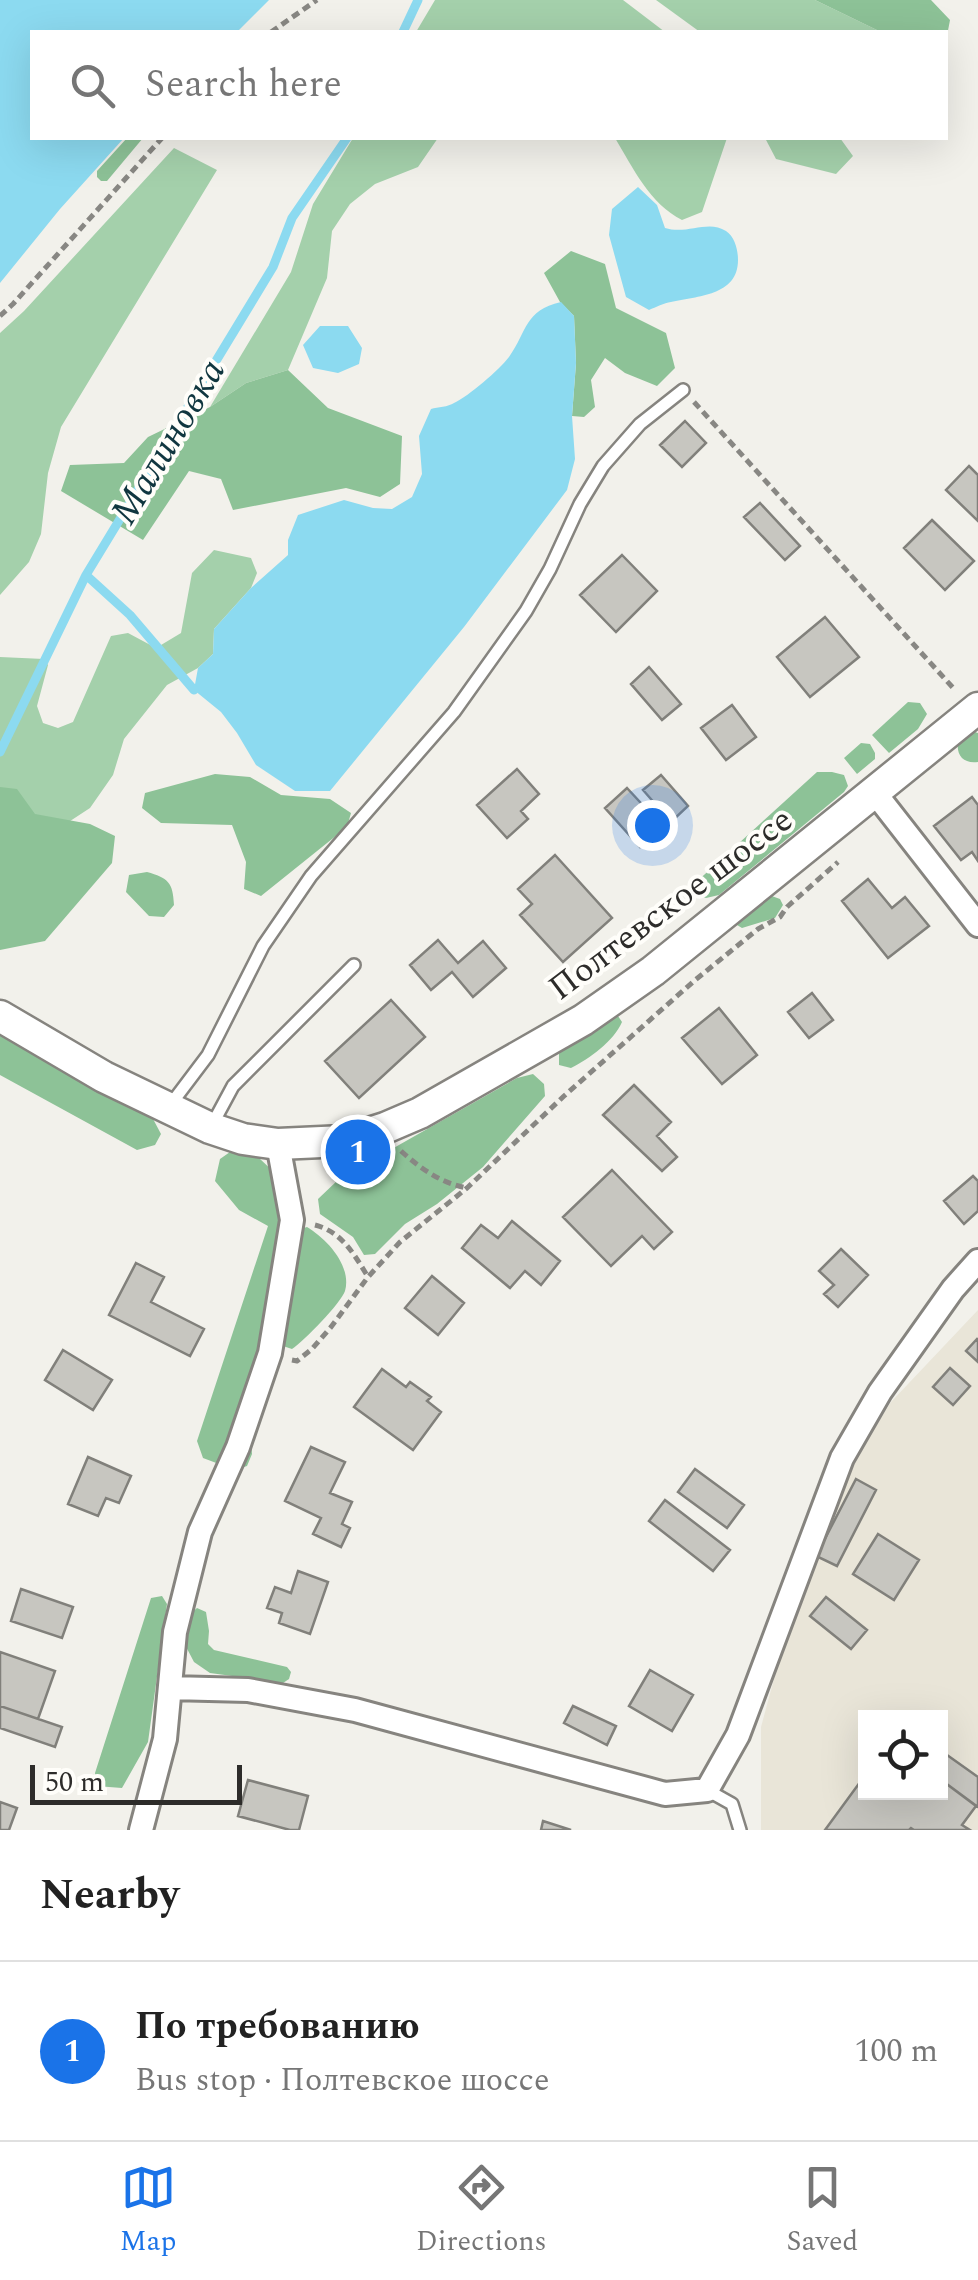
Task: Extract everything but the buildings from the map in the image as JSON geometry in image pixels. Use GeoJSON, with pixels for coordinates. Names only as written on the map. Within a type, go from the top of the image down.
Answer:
{"type":"FeatureCollection","features":[{"type":"Feature","properties":{"kind":"street","name":"Полтевское шоссе"},"geometry":{"type":"LineString","coordinates":[[0,1016],[104,1076],[210,1128],[243,1139],[278,1144],[344,1141],[420,1113],[582,1020],[653,971],[977,712]]}},
{"type":"Feature","properties":{"kind":"street"},"geometry":{"type":"LineString","coordinates":[[874,793],[978,926]]}},
{"type":"Feature","properties":{"kind":"street"},"geometry":{"type":"LineString","coordinates":[[141,1830],[165,1738],[175,1632],[200,1532],[238,1447],[270,1353],[292,1220],[278,1144]]}},
{"type":"Feature","properties":{"kind":"street"},"geometry":{"type":"LineString","coordinates":[[170,1688],[266,1693],[355,1710],[664,1794],[707,1790],[738,1735],[842,1458],[880,1392],[978,1262]]}},
{"type":"Feature","properties":{"kind":"lane"},"geometry":{"type":"LineString","coordinates":[[168,1109],[208,1055],[262,946],[310,876],[454,712],[526,611],[603,466],[640,424],[683,390]]}},
{"type":"Feature","properties":{"kind":"lane"},"geometry":{"type":"LineString","coordinates":[[210,1128],[233,1086],[354,965]]}},
{"type":"Feature","properties":{"kind":"lane"},"geometry":{"type":"LineString","coordinates":[[707,1790],[732,1804],[740,1830]]}},
{"type":"Feature","properties":{"kind":"path"},"geometry":{"type":"LineString","coordinates":[[274,30],[317,0]]}},
{"type":"Feature","properties":{"kind":"path"},"geometry":{"type":"LineString","coordinates":[[0,316],[160,140]]}},
{"type":"Feature","properties":{"kind":"path"},"geometry":{"type":"LineString","coordinates":[[683,390],[977,712]]}},
{"type":"Feature","properties":{"kind":"path"},"geometry":{"type":"LineString","coordinates":[[270,1353],[297,1361],[331,1327],[400,1242],[467,1188],[694,981],[758,929],[774,922],[840,860]]}},
{"type":"Feature","properties":{"kind":"path"},"geometry":{"type":"LineString","coordinates":[[385,1128],[420,1168],[467,1188]]}},
{"type":"Feature","properties":{"kind":"path"},"geometry":{"type":"LineString","coordinates":[[292,1220],[330,1229],[356,1257],[368,1277]]}},
{"type":"Feature","properties":{"kind":"shaded area"},"geometry":{"type":"Polygon","coordinates":[[[978,1310],[978,1830],[761,1830],[761,1727],[806,1561],[860,1451],[891,1402],[978,1310]]]}},
{"type":"Feature","properties":{"kind":"green space"},"geometry":{"type":"Polygon","coordinates":[[[435,0],[623,0],[662,30],[417,30],[435,0]]]}},
{"type":"Feature","properties":{"kind":"green space"},"geometry":{"type":"Polygon","coordinates":[[[656,0],[815,0],[877,30],[697,30],[656,0]]]}},
{"type":"Feature","properties":{"kind":"green space"},"geometry":{"type":"Polygon","coordinates":[[[815,0],[931,0],[950,20],[948,30],[877,30],[815,0]]]}},
{"type":"Feature","properties":{"kind":"green space"},"geometry":{"type":"Polygon","coordinates":[[[125,140],[141,140],[107,181],[97,177],[97,171],[125,140]]]}},
{"type":"Feature","properties":{"kind":"green space"},"geometry":{"type":"Polygon","coordinates":[[[352,140],[437,140],[418,167],[375,184],[350,204],[332,231],[327,278],[288,370],[246,383],[210,407],[291,272],[313,204],[352,140]]]}},
{"type":"Feature","properties":{"kind":"green space"},"geometry":{"type":"Polygon","coordinates":[[[616,140],[726,140],[702,212],[682,220],[661,205],[616,140]]]}},
{"type":"Feature","properties":{"kind":"green space"},"geometry":{"type":"Polygon","coordinates":[[[766,140],[841,140],[853,156],[836,174],[776,159],[766,140]]]}},
{"type":"Feature","properties":{"kind":"green space"},"geometry":{"type":"Polygon","coordinates":[[[174,148],[217,170],[61,427],[48,473],[41,534],[29,562],[0,595],[0,333],[174,148]]]}},
{"type":"Feature","properties":{"kind":"green space"},"geometry":{"type":"Polygon","coordinates":[[[571,251],[605,264],[616,308],[666,333],[675,368],[657,386],[625,373],[605,358],[591,380],[595,407],[584,417],[572,416],[574,316],[560,302],[544,273],[571,251]]]}},
{"type":"Feature","properties":{"kind":"green space"},"geometry":{"type":"Polygon","coordinates":[[[288,370],[328,408],[402,436],[400,484],[380,497],[346,488],[233,510],[221,479],[189,471],[143,540],[61,491],[70,465],[124,463],[148,437],[210,407],[246,383],[288,370]]]}},
{"type":"Feature","properties":{"kind":"green space"},"geometry":{"type":"Polygon","coordinates":[[[214,550],[251,558],[257,573],[251,588],[214,629],[213,654],[198,668],[167,685],[124,739],[113,775],[90,808],[35,844],[0,857],[0,657],[44,659],[48,665],[37,706],[43,723],[58,728],[73,722],[111,636],[128,633],[156,648],[181,633],[192,573],[214,550]]]}},
{"type":"Feature","properties":{"kind":"green space"},"geometry":{"type":"Polygon","coordinates":[[[908,702],[920,703],[927,714],[918,729],[889,753],[872,735],[908,702]]]}},
{"type":"Feature","properties":{"kind":"green space"},"geometry":{"type":"Polygon","coordinates":[[[972,731],[978,733],[978,762],[965,760],[958,751],[958,742],[972,731]]]}},
{"type":"Feature","properties":{"kind":"green space"},"geometry":{"type":"Polygon","coordinates":[[[861,743],[870,744],[875,759],[857,774],[844,758],[861,743]]]}},
{"type":"Feature","properties":{"kind":"green space"},"geometry":{"type":"Polygon","coordinates":[[[817,772],[844,775],[848,786],[719,895],[698,895],[693,885],[817,772]]]}},
{"type":"Feature","properties":{"kind":"green space"},"geometry":{"type":"Polygon","coordinates":[[[215,774],[250,777],[281,795],[330,799],[351,813],[347,827],[261,896],[244,889],[246,862],[232,825],[161,823],[142,808],[145,793],[215,774]]]}},
{"type":"Feature","properties":{"kind":"green space"},"geometry":{"type":"Polygon","coordinates":[[[0,787],[17,789],[35,814],[90,824],[115,836],[112,863],[45,941],[0,950],[0,787]]]}},
{"type":"Feature","properties":{"kind":"green space"},"geometry":{"type":"Polygon","coordinates":[[[147,872],[165,879],[171,886],[174,905],[164,917],[149,916],[126,892],[129,875],[147,872]]]}},
{"type":"Feature","properties":{"kind":"green space"},"geometry":{"type":"Polygon","coordinates":[[[769,895],[780,899],[783,905],[775,918],[742,928],[732,922],[769,895]]]}},
{"type":"Feature","properties":{"kind":"green space"},"geometry":{"type":"Polygon","coordinates":[[[616,1013],[622,1022],[607,1043],[571,1068],[559,1065],[563,1044],[616,1013]]]}},
{"type":"Feature","properties":{"kind":"green space"},"geometry":{"type":"Polygon","coordinates":[[[0,1032],[152,1117],[161,1134],[155,1145],[137,1150],[0,1075],[0,1032]]]}},
{"type":"Feature","properties":{"kind":"green space"},"geometry":{"type":"Polygon","coordinates":[[[533,1074],[544,1084],[545,1096],[483,1167],[405,1224],[375,1254],[364,1255],[353,1237],[320,1214],[318,1199],[339,1179],[517,1078],[533,1074]]]}},
{"type":"Feature","properties":{"kind":"green space"},"geometry":{"type":"Polygon","coordinates":[[[230,1152],[259,1158],[276,1174],[283,1219],[252,1454],[247,1466],[235,1470],[203,1458],[197,1441],[268,1226],[239,1210],[215,1181],[220,1159],[230,1152]]]}},
{"type":"Feature","properties":{"kind":"green space"},"geometry":{"type":"Polygon","coordinates":[[[307,1227],[336,1254],[345,1272],[345,1291],[292,1349],[283,1346],[279,1338],[297,1230],[307,1227]]]}},
{"type":"Feature","properties":{"kind":"green space"},"geometry":{"type":"Polygon","coordinates":[[[162,1596],[167,1604],[148,1742],[122,1788],[96,1786],[95,1773],[151,1598],[162,1596]]]}},
{"type":"Feature","properties":{"kind":"green space"},"geometry":{"type":"Polygon","coordinates":[[[197,1608],[206,1612],[208,1644],[214,1650],[287,1667],[291,1672],[289,1679],[283,1683],[210,1673],[194,1662],[183,1641],[190,1614],[197,1608]]]}},
{"type":"Feature","properties":{"kind":"water"},"geometry":{"type":"Polygon","coordinates":[[[0,0],[269,0],[239,30],[30,30],[30,140],[122,140],[0,283],[0,0]]]}},
{"type":"Feature","properties":{"kind":"water"},"geometry":{"type":"Polygon","coordinates":[[[638,187],[657,205],[665,228],[712,226],[729,234],[738,256],[736,272],[724,288],[649,310],[626,297],[609,235],[612,209],[638,187]]]}},
{"type":"Feature","properties":{"kind":"water"},"geometry":{"type":"Polygon","coordinates":[[[561,302],[574,316],[576,363],[572,416],[575,459],[567,490],[464,627],[330,791],[295,791],[256,765],[221,712],[194,690],[198,668],[213,654],[214,629],[288,555],[288,540],[298,515],[344,500],[392,509],[412,497],[422,474],[419,436],[431,409],[468,395],[509,357],[533,316],[561,302]]]}},
{"type":"Feature","properties":{"kind":"water"},"geometry":{"type":"Polygon","coordinates":[[[320,326],[348,326],[362,348],[359,364],[338,373],[313,368],[303,345],[320,326]]]}},
{"type":"Feature","properties":{"kind":"waterway","name":"Малиновка"},"geometry":{"type":"LineString","coordinates":[[404,30],[418,0]]}},
{"type":"Feature","properties":{"kind":"waterway","name":"Малиновка"},"geometry":{"type":"LineString","coordinates":[[0,752],[86,575],[273,267],[292,218],[346,140]]}},
{"type":"Feature","properties":{"kind":"waterway"},"geometry":{"type":"LineString","coordinates":[[86,575],[130,615],[194,690]]}},
{"type":"Feature","properties":{"kind":"place","name":"По требованию"},"geometry":{"type":"Point","coordinates":[358,1152]}}]}
